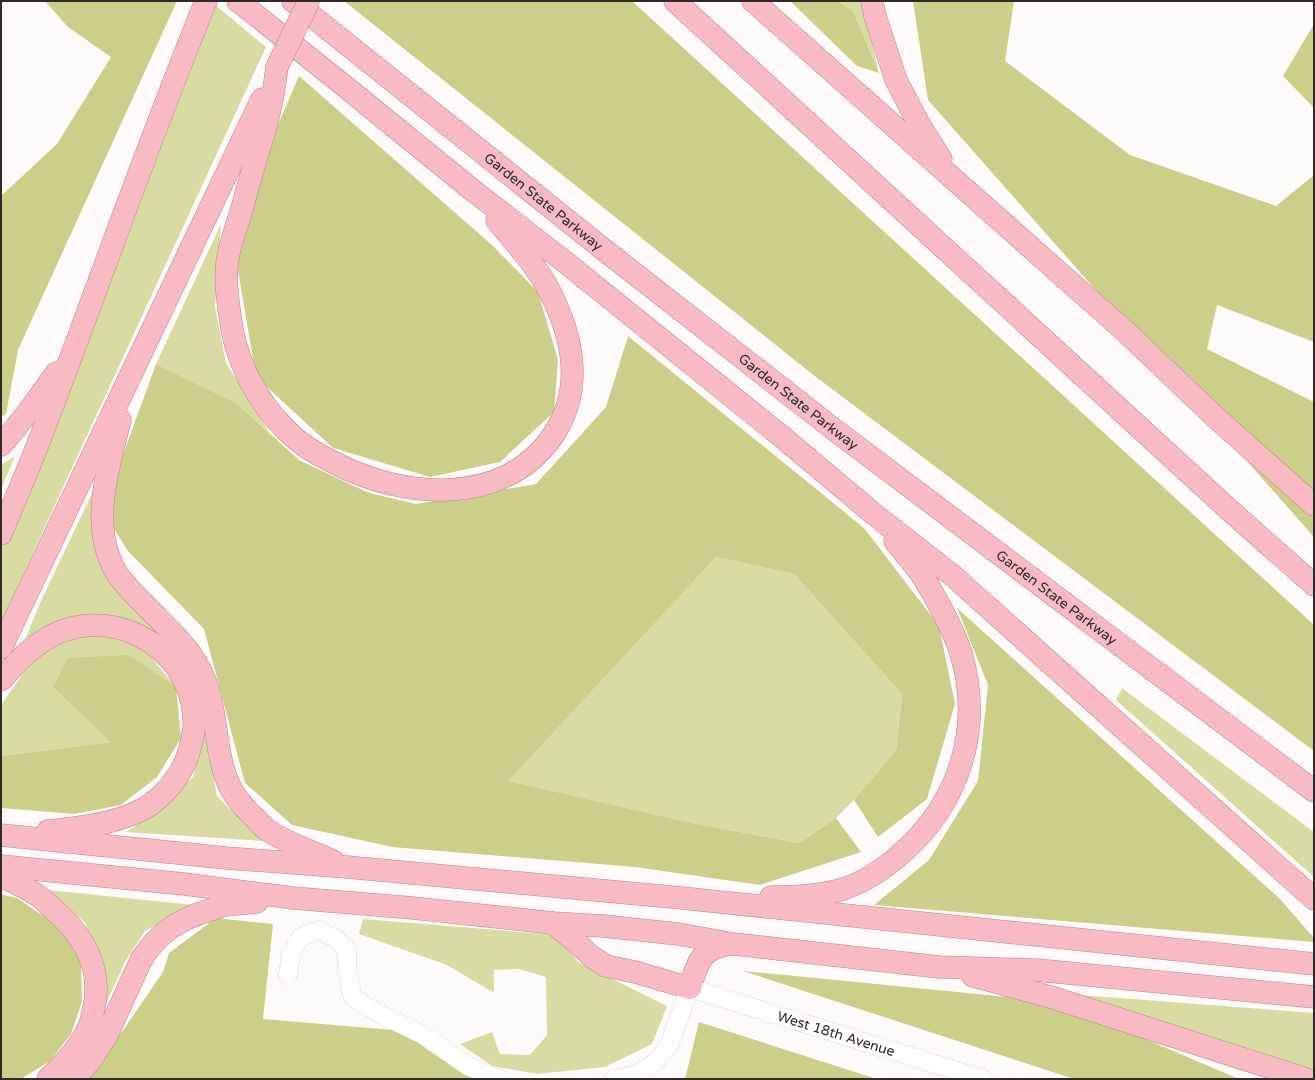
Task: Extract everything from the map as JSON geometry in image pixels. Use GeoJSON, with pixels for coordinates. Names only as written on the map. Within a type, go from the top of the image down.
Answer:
{"type":"FeatureCollection","features":[{"type":"Feature","properties":{"kind":"highway"},"geometry":{"type":"LineString","coordinates":[[1,534],[37,446],[188,45],[206,1]]}},
{"type":"Feature","properties":{"kind":"highway"},"geometry":{"type":"LineString","coordinates":[[238,1],[775,431],[875,515],[952,575],[1314,899]]}},
{"type":"Feature","properties":{"kind":"highway","name":"Garden State Parkway"},"geometry":{"type":"LineString","coordinates":[[293,1],[610,254],[836,431],[1314,791]]}},
{"type":"Feature","properties":{"kind":"highway"},"geometry":{"type":"LineString","coordinates":[[1,648],[309,1]]}},
{"type":"Feature","properties":{"kind":"highway"},"geometry":{"type":"LineString","coordinates":[[675,1],[1226,507],[1314,585]]}},
{"type":"Feature","properties":{"kind":"highway"},"geometry":{"type":"LineString","coordinates":[[754,1],[1126,332],[1214,417],[1314,505]]}},
{"type":"Feature","properties":{"kind":"highway"},"geometry":{"type":"LineString","coordinates":[[872,1],[875,16],[896,80],[919,124],[955,180]]}},
{"type":"Feature","properties":{"kind":"highway"},"geometry":{"type":"LineString","coordinates":[[277,68],[271,105],[229,252],[226,287],[230,319],[234,342],[240,361],[248,379],[273,416],[288,432],[303,444],[343,468],[365,477],[393,485],[415,489],[437,491],[478,486],[499,480],[528,462],[541,451],[552,438],[562,421],[572,388],[573,371],[571,354],[559,312],[539,273],[476,193]]}},
{"type":"Feature","properties":{"kind":"highway"},"geometry":{"type":"LineString","coordinates":[[1,445],[10,436],[45,390],[76,341]]}},
{"type":"Feature","properties":{"kind":"highway"},"geometry":{"type":"LineString","coordinates":[[131,373],[104,482],[102,514],[104,538],[111,561],[122,581],[186,648],[200,668],[207,684],[213,708],[218,746],[224,774],[229,786],[239,802],[268,832],[346,867]]}},
{"type":"Feature","properties":{"kind":"highway"},"geometry":{"type":"LineString","coordinates":[[682,898],[777,897],[824,894],[842,889],[860,882],[894,860],[917,840],[938,814],[948,797],[965,749],[969,715],[968,686],[961,654],[949,623],[926,581],[875,515]]}},
{"type":"Feature","properties":{"kind":"highway"},"geometry":{"type":"LineString","coordinates":[[1,680],[29,651],[43,640],[59,632],[70,628],[88,625],[120,628],[138,635],[155,645],[164,653],[178,670],[187,686],[191,698],[194,719],[194,734],[182,770],[163,794],[150,804],[123,818],[107,822],[78,827],[4,835]]}},
{"type":"Feature","properties":{"kind":"highway"},"geometry":{"type":"LineString","coordinates":[[4,835],[226,858],[346,867],[682,898],[1314,964]]}},
{"type":"Feature","properties":{"kind":"highway"},"geometry":{"type":"LineString","coordinates":[[1,866],[184,884],[293,898],[413,908],[553,923],[603,926],[678,934],[734,944],[939,966],[1037,970],[1314,997]]}},
{"type":"Feature","properties":{"kind":"highway"},"geometry":{"type":"LineString","coordinates":[[1,876],[39,896],[68,922],[81,939],[87,950],[94,970],[96,996],[90,1025],[76,1048],[48,1079]]}},
{"type":"Feature","properties":{"kind":"highway"},"geometry":{"type":"LineString","coordinates":[[74,1079],[90,1061],[101,1044],[118,1012],[146,951],[159,936],[169,928],[190,916],[225,906],[293,898]]}},
{"type":"Feature","properties":{"kind":"highway"},"geometry":{"type":"LineString","coordinates":[[553,923],[592,957],[606,966],[635,972],[690,988],[702,956],[708,950],[718,946],[734,944]]}},
{"type":"Feature","properties":{"kind":"highway"},"geometry":{"type":"LineString","coordinates":[[939,966],[1051,997],[1306,1079]]}},
{"type":"Feature","properties":{"kind":"street"},"geometry":{"type":"LineString","coordinates":[[288,975],[291,953],[301,937],[318,930],[336,939],[347,950],[347,970],[353,998],[380,1014],[423,1035],[468,1066],[500,1079]]}},
{"type":"Feature","properties":{"kind":"street"},"geometry":{"type":"LineString","coordinates":[[614,1079],[625,1078],[641,1072],[654,1064],[664,1053],[669,1045],[690,988]]}},
{"type":"Feature","properties":{"kind":"street","name":"West 18th Avenue"},"geometry":{"type":"LineString","coordinates":[[690,988],[983,1079]]}},
{"type":"Feature","properties":{"kind":"green space"},"geometry":{"type":"Polygon","coordinates":[[[45,1],[177,1],[18,350],[6,414],[1,417],[1,196],[57,144],[111,57],[68,27],[45,1]]]}},
{"type":"Feature","properties":{"kind":"green space"},"geometry":{"type":"Polygon","coordinates":[[[344,1],[632,1],[1314,625],[1314,751],[816,377],[344,1]]]}},
{"type":"Feature","properties":{"kind":"green space"},"geometry":{"type":"Polygon","coordinates":[[[790,1],[838,1],[853,11],[879,73],[857,66],[790,1]]]}},
{"type":"Feature","properties":{"kind":"green space"},"geometry":{"type":"Polygon","coordinates":[[[838,1],[862,1],[879,73],[853,11],[838,1]]]}},
{"type":"Feature","properties":{"kind":"green space"},"geometry":{"type":"Polygon","coordinates":[[[913,1],[1014,1],[1005,61],[1130,155],[1276,206],[1314,175],[1314,342],[1217,305],[1207,349],[1314,402],[1314,537],[928,100],[913,1]]]}},
{"type":"Feature","properties":{"kind":"green space"},"geometry":{"type":"Polygon","coordinates":[[[214,4],[266,47],[1,622],[1,549],[55,428],[214,4]]]}},
{"type":"Feature","properties":{"kind":"green space"},"geometry":{"type":"Polygon","coordinates":[[[1314,24],[1314,108],[1283,76],[1314,24]]]}},
{"type":"Feature","properties":{"kind":"green space"},"geometry":{"type":"Polygon","coordinates":[[[299,76],[492,245],[538,292],[558,360],[554,412],[500,462],[430,477],[333,448],[256,377],[237,264],[256,176],[299,76]]]}},
{"type":"Feature","properties":{"kind":"green space"},"geometry":{"type":"Polygon","coordinates":[[[221,224],[215,307],[226,363],[270,433],[236,403],[156,364],[221,224]]]}},
{"type":"Feature","properties":{"kind":"green space"},"geometry":{"type":"Polygon","coordinates":[[[628,336],[864,528],[939,626],[955,704],[927,799],[878,837],[854,800],[896,750],[902,694],[794,574],[716,557],[508,781],[697,824],[799,843],[836,818],[861,852],[760,885],[635,867],[392,847],[292,825],[245,783],[204,629],[127,550],[103,510],[156,364],[236,403],[299,460],[369,493],[416,504],[536,484],[606,407],[628,336]]]}},
{"type":"Feature","properties":{"kind":"green space"},"geometry":{"type":"Polygon","coordinates":[[[15,456],[1,489],[1,465],[15,456]]]}},
{"type":"Feature","properties":{"kind":"green space"},"geometry":{"type":"Polygon","coordinates":[[[93,491],[95,492],[95,518],[161,634],[120,619],[53,625],[28,638],[26,637],[40,603],[93,491]]]}},
{"type":"Feature","properties":{"kind":"green space"},"geometry":{"type":"Polygon","coordinates":[[[716,557],[794,574],[902,694],[896,750],[854,800],[836,818],[799,843],[697,824],[507,781],[716,557]]]}},
{"type":"Feature","properties":{"kind":"green space"},"geometry":{"type":"Polygon","coordinates":[[[957,608],[1280,899],[1314,938],[1314,942],[874,905],[929,860],[978,781],[988,685],[957,608]]]}},
{"type":"Feature","properties":{"kind":"green space"},"geometry":{"type":"Polygon","coordinates":[[[100,633],[145,650],[176,687],[53,687],[112,742],[1,756],[1,705],[29,665],[59,640],[100,633]]]}},
{"type":"Feature","properties":{"kind":"green space"},"geometry":{"type":"Polygon","coordinates":[[[129,655],[176,687],[181,738],[157,777],[121,805],[74,814],[1,808],[1,756],[111,742],[53,687],[68,658],[129,655]]]}},
{"type":"Feature","properties":{"kind":"green space"},"geometry":{"type":"Polygon","coordinates":[[[1122,688],[1314,832],[1314,877],[1116,700],[1122,688]]]}},
{"type":"Feature","properties":{"kind":"green space"},"geometry":{"type":"Polygon","coordinates":[[[205,730],[217,796],[262,841],[126,832],[162,808],[193,777],[205,730]]]}},
{"type":"Feature","properties":{"kind":"green space"},"geometry":{"type":"Polygon","coordinates":[[[48,890],[194,905],[145,931],[125,962],[100,1017],[100,960],[85,923],[48,890]]]}},
{"type":"Feature","properties":{"kind":"green space"},"geometry":{"type":"Polygon","coordinates":[[[1,894],[17,898],[55,924],[72,942],[81,964],[82,1001],[71,1034],[50,1061],[21,1079],[1,1079],[1,894]]]}},
{"type":"Feature","properties":{"kind":"green space"},"geometry":{"type":"Polygon","coordinates":[[[216,918],[273,924],[263,1019],[405,1031],[473,1079],[88,1079],[93,1074],[163,972],[169,953],[216,918]]]}},
{"type":"Feature","properties":{"kind":"green space"},"geometry":{"type":"Polygon","coordinates":[[[363,919],[558,935],[578,962],[667,1006],[652,1044],[605,1067],[537,1074],[492,1066],[460,1044],[492,1032],[500,1054],[530,1055],[547,1035],[546,977],[519,969],[494,970],[494,993],[447,965],[359,934],[363,919]]]}},
{"type":"Feature","properties":{"kind":"green space"},"geometry":{"type":"Polygon","coordinates":[[[743,971],[1058,1002],[1239,1079],[1074,1079],[743,971]]]}},
{"type":"Feature","properties":{"kind":"green space"},"geometry":{"type":"Polygon","coordinates":[[[1080,995],[1314,1013],[1314,1074],[1080,995]]]}},
{"type":"Feature","properties":{"kind":"green space"},"geometry":{"type":"Polygon","coordinates":[[[699,1022],[877,1079],[685,1079],[699,1022]]]}}]}
